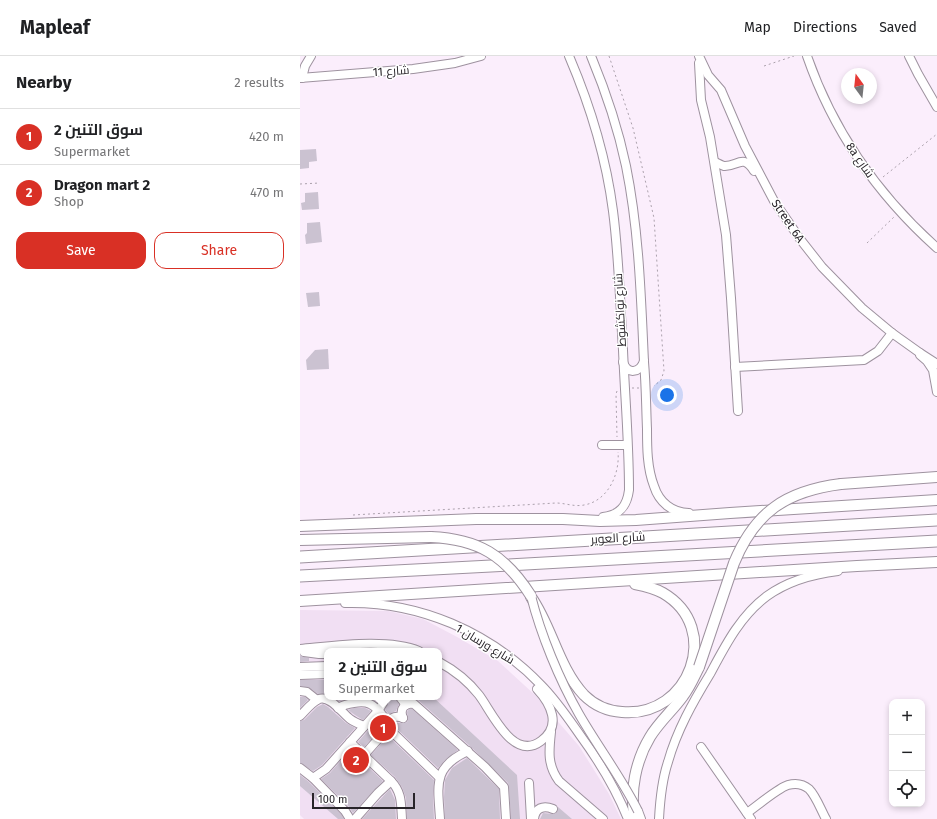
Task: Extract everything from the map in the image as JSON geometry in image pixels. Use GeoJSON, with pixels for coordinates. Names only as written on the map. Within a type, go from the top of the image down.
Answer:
{"type":"FeatureCollection","features":[{"type":"Feature","properties":{"kind":"highway","name":"شارع العوير"},"geometry":{"type":"LineString","coordinates":[[300,557],[937,520]]}},
{"type":"Feature","properties":{"kind":"highway","name":"شارع العوير"},"geometry":{"type":"LineString","coordinates":[[300,576],[937,541]]}},
{"type":"Feature","properties":{"kind":"main road"},"geometry":{"type":"LineString","coordinates":[[638,816],[633,793],[635,775],[644,749],[659,724],[684,696],[699,667],[734,563],[741,547],[749,534],[769,511],[794,495],[823,486],[937,477]]}},
{"type":"Feature","properties":{"kind":"main road"},"geometry":{"type":"LineString","coordinates":[[300,526],[476,519],[630,520],[937,500]]}},
{"type":"Feature","properties":{"kind":"main road"},"geometry":{"type":"LineString","coordinates":[[300,540],[430,537],[451,538],[471,543],[490,552],[506,564],[520,579],[541,613],[568,671],[584,695],[599,706],[616,712],[633,713],[647,710],[662,704],[676,693],[686,680],[692,664],[694,652],[695,643],[692,628],[685,614],[676,602],[664,593],[650,587],[635,584],[601,582]]}},
{"type":"Feature","properties":{"kind":"main road"},"geometry":{"type":"LineString","coordinates":[[300,601],[937,562]]}},
{"type":"Feature","properties":{"kind":"street"},"geometry":{"type":"LineString","coordinates":[[301,78],[305,66],[311,56]]}},
{"type":"Feature","properties":{"kind":"street","name":"شارع 11"},"geometry":{"type":"LineString","coordinates":[[301,78],[413,69],[455,63],[481,56]]}},
{"type":"Feature","properties":{"kind":"street","name":"شارع نواكشوط"},"geometry":{"type":"LineString","coordinates":[[563,519],[613,516],[624,505],[628,498],[629,490],[618,255],[613,210],[605,166],[594,122],[569,56]]}},
{"type":"Feature","properties":{"kind":"street","name":"شارع نواكشوط"},"geometry":{"type":"LineString","coordinates":[[591,56],[602,82],[615,123],[627,172],[633,208],[644,361],[648,455],[653,485],[658,496],[675,511],[685,513],[730,513]]}},
{"type":"Feature","properties":{"kind":"street"},"geometry":{"type":"LineString","coordinates":[[698,56],[701,100],[721,203],[729,270],[738,411]]}},
{"type":"Feature","properties":{"kind":"street","name":"Street 6A"},"geometry":{"type":"LineString","coordinates":[[698,56],[706,72],[717,84],[722,93],[745,146],[765,186],[789,224],[822,267],[853,299],[892,333],[937,364]]}},
{"type":"Feature","properties":{"kind":"street","name":"8a شارع"},"geometry":{"type":"LineString","coordinates":[[808,56],[821,91],[845,139],[876,183],[900,211],[937,248]]}},
{"type":"Feature","properties":{"kind":"street"},"geometry":{"type":"LineString","coordinates":[[909,56],[937,107]]}},
{"type":"Feature","properties":{"kind":"street"},"geometry":{"type":"LineString","coordinates":[[700,89],[707,84],[717,84]]}},
{"type":"Feature","properties":{"kind":"street"},"geometry":{"type":"LineString","coordinates":[[739,162],[745,146]]}},
{"type":"Feature","properties":{"kind":"street"},"geometry":{"type":"LineString","coordinates":[[714,162],[726,166],[739,162],[746,163],[752,167],[758,178],[765,186]]}},
{"type":"Feature","properties":{"kind":"street"},"geometry":{"type":"LineString","coordinates":[[721,203],[724,193],[721,176],[726,166]]}},
{"type":"Feature","properties":{"kind":"street"},"geometry":{"type":"LineString","coordinates":[[735,367],[864,360],[878,351],[892,333]]}},
{"type":"Feature","properties":{"kind":"street","name":"Street 6A"},"geometry":{"type":"LineString","coordinates":[[920,353],[920,355],[927,361],[933,370],[937,392]]}},
{"type":"Feature","properties":{"kind":"street"},"geometry":{"type":"LineString","coordinates":[[623,361],[627,369],[631,371],[640,369],[644,361]]}},
{"type":"Feature","properties":{"kind":"street"},"geometry":{"type":"LineString","coordinates":[[602,445],[628,445]]}},
{"type":"Feature","properties":{"kind":"street"},"geometry":{"type":"LineString","coordinates":[[659,819],[661,793],[668,762],[680,730],[694,701],[723,650],[747,615],[767,596],[802,578],[830,572],[892,565]]}},
{"type":"Feature","properties":{"kind":"street"},"geometry":{"type":"LineString","coordinates":[[531,596],[541,628],[570,697],[628,791],[638,816]]}},
{"type":"Feature","properties":{"kind":"street","name":"شارع ورسان 1"},"geometry":{"type":"LineString","coordinates":[[311,600],[324,603],[353,602],[388,605],[424,613],[442,619],[476,635],[502,652],[522,667],[549,694],[584,741],[615,791],[628,819]]}},
{"type":"Feature","properties":{"kind":"street"},"geometry":{"type":"LineString","coordinates":[[346,648],[352,645]]}},
{"type":"Feature","properties":{"kind":"street"},"geometry":{"type":"LineString","coordinates":[[300,649],[352,645],[394,645],[410,648]]}},
{"type":"Feature","properties":{"kind":"street"},"geometry":{"type":"LineString","coordinates":[[300,652],[324,654]]}},
{"type":"Feature","properties":{"kind":"street"},"geometry":{"type":"LineString","coordinates":[[442,664],[453,670],[471,685],[506,736],[514,742],[525,746],[534,745],[543,740],[551,729]]}},
{"type":"Feature","properties":{"kind":"street"},"geometry":{"type":"LineString","coordinates":[[300,667],[324,668]]}},
{"type":"Feature","properties":{"kind":"street"},"geometry":{"type":"LineString","coordinates":[[522,667],[549,705],[553,720],[549,759],[555,775],[559,781],[603,819]]}},
{"type":"Feature","properties":{"kind":"street"},"geometry":{"type":"LineString","coordinates":[[300,675],[324,669]]}},
{"type":"Feature","properties":{"kind":"street"},"geometry":{"type":"LineString","coordinates":[[300,690],[307,692],[317,700]]}},
{"type":"Feature","properties":{"kind":"street"},"geometry":{"type":"LineString","coordinates":[[300,716],[303,709],[317,700],[324,699]]}},
{"type":"Feature","properties":{"kind":"street"},"geometry":{"type":"LineString","coordinates":[[328,700],[351,720],[364,726]]}},
{"type":"Feature","properties":{"kind":"street"},"geometry":{"type":"LineString","coordinates":[[313,778],[326,769],[378,711],[383,703],[383,700]]}},
{"type":"Feature","properties":{"kind":"street"},"geometry":{"type":"LineString","coordinates":[[402,700],[406,705]]}},
{"type":"Feature","properties":{"kind":"street"},"geometry":{"type":"LineString","coordinates":[[338,708],[348,704],[367,703],[378,711],[388,725],[439,777]]}},
{"type":"Feature","properties":{"kind":"street"},"geometry":{"type":"LineString","coordinates":[[364,755],[395,716],[403,718],[401,712],[406,705],[412,703],[468,751],[503,785],[505,789],[506,819]]}},
{"type":"Feature","properties":{"kind":"street"},"geometry":{"type":"LineString","coordinates":[[350,742],[391,781],[399,792],[402,819]]}},
{"type":"Feature","properties":{"kind":"street"},"geometry":{"type":"LineString","coordinates":[[701,746],[749,816],[784,787],[799,784],[812,793],[826,819]]}},
{"type":"Feature","properties":{"kind":"street"},"geometry":{"type":"LineString","coordinates":[[440,819],[438,787],[439,777],[451,762],[468,751]]}},
{"type":"Feature","properties":{"kind":"street"},"geometry":{"type":"LineString","coordinates":[[300,768],[313,778],[345,811],[350,819]]}},
{"type":"Feature","properties":{"kind":"street"},"geometry":{"type":"LineString","coordinates":[[355,819],[391,781]]}},
{"type":"Feature","properties":{"kind":"street"},"geometry":{"type":"LineString","coordinates":[[529,783],[532,819]]}},
{"type":"Feature","properties":{"kind":"street"},"geometry":{"type":"LineString","coordinates":[[532,819],[539,808],[545,807],[552,811],[542,812],[538,819]]}},
{"type":"Feature","properties":{"kind":"path"},"geometry":{"type":"LineString","coordinates":[[353,515],[556,503],[578,506],[588,504],[601,496],[615,477],[618,466],[616,392],[624,389],[650,388],[658,384],[664,371],[654,218],[633,128],[622,91],[609,56]]}},
{"type":"Feature","properties":{"kind":"path"},"geometry":{"type":"LineString","coordinates":[[764,66],[794,56]]}},
{"type":"Feature","properties":{"kind":"path"},"geometry":{"type":"LineString","coordinates":[[876,183],[937,134]]}},
{"type":"Feature","properties":{"kind":"path"},"geometry":{"type":"LineString","coordinates":[[300,184],[320,183]]}},
{"type":"Feature","properties":{"kind":"path"},"geometry":{"type":"LineString","coordinates":[[867,243],[900,211]]}},
{"type":"Feature","properties":{"kind":"shaded area"},"geometry":{"type":"Polygon","coordinates":[[[300,610],[388,611],[423,619],[498,661],[535,695],[579,746],[609,794],[621,819],[304,819],[300,815],[300,610]]]}},
{"type":"Feature","properties":{"kind":"building"},"geometry":{"type":"Polygon","coordinates":[[[316,149],[317,161],[309,162],[309,168],[300,169],[300,150],[316,149]]]}},
{"type":"Feature","properties":{"kind":"building"},"geometry":{"type":"Polygon","coordinates":[[[318,192],[319,209],[302,210],[301,203],[305,202],[305,193],[318,192]]]}},
{"type":"Feature","properties":{"kind":"building"},"geometry":{"type":"Polygon","coordinates":[[[320,222],[322,242],[306,244],[305,235],[307,233],[307,223],[320,222]]]}},
{"type":"Feature","properties":{"kind":"building"},"geometry":{"type":"Polygon","coordinates":[[[319,292],[320,306],[308,307],[306,293],[319,292]]]}},
{"type":"Feature","properties":{"kind":"building"},"geometry":{"type":"Polygon","coordinates":[[[328,349],[329,369],[307,370],[306,360],[315,350],[328,349]]]}},
{"type":"Feature","properties":{"kind":"building"},"geometry":{"type":"Polygon","coordinates":[[[300,656],[309,658],[309,661],[300,662],[300,656]]]}},
{"type":"Feature","properties":{"kind":"building"},"geometry":{"type":"Polygon","coordinates":[[[300,680],[324,680],[324,694],[318,694],[310,688],[300,686],[300,680]]]}},
{"type":"Feature","properties":{"kind":"building"},"geometry":{"type":"Polygon","coordinates":[[[300,697],[305,697],[308,700],[300,708],[300,697]]]}},
{"type":"Feature","properties":{"kind":"building"},"geometry":{"type":"Polygon","coordinates":[[[388,700],[397,700],[399,704],[396,711],[389,714],[385,710],[388,700]]]}},
{"type":"Feature","properties":{"kind":"building"},"geometry":{"type":"Polygon","coordinates":[[[418,700],[436,700],[517,775],[520,819],[511,819],[508,783],[471,747],[418,700]]]}},
{"type":"Feature","properties":{"kind":"building"},"geometry":{"type":"Polygon","coordinates":[[[323,704],[346,723],[355,728],[322,765],[313,771],[300,763],[300,721],[304,720],[317,707],[323,704]]]}},
{"type":"Feature","properties":{"kind":"building"},"geometry":{"type":"Polygon","coordinates":[[[354,708],[365,708],[371,711],[363,720],[348,710],[354,708]]]}},
{"type":"Feature","properties":{"kind":"building"},"geometry":{"type":"Polygon","coordinates":[[[409,709],[412,709],[458,750],[445,760],[438,768],[394,726],[396,723],[407,722],[407,712],[409,709]]]}},
{"type":"Feature","properties":{"kind":"building"},"geometry":{"type":"Polygon","coordinates":[[[378,719],[383,726],[364,747],[358,742],[378,719]]]}},
{"type":"Feature","properties":{"kind":"building"},"geometry":{"type":"Polygon","coordinates":[[[388,736],[434,780],[434,819],[407,819],[406,798],[402,787],[395,777],[371,755],[388,736]]]}},
{"type":"Feature","properties":{"kind":"building"},"geometry":{"type":"Polygon","coordinates":[[[350,750],[383,781],[353,813],[321,779],[330,773],[350,750]]]}},
{"type":"Feature","properties":{"kind":"building"},"geometry":{"type":"Polygon","coordinates":[[[467,758],[499,789],[500,819],[445,819],[445,780],[452,768],[467,758]]]}},
{"type":"Feature","properties":{"kind":"building"},"geometry":{"type":"Polygon","coordinates":[[[300,775],[341,814],[344,819],[338,819],[300,786],[300,775]]]}},
{"type":"Feature","properties":{"kind":"building"},"geometry":{"type":"Polygon","coordinates":[[[390,789],[395,800],[396,819],[362,819],[390,789]]]}},
{"type":"Feature","properties":{"kind":"building"},"geometry":{"type":"Polygon","coordinates":[[[558,807],[572,819],[540,819],[543,813],[556,813],[558,807]]]}},
{"type":"Feature","properties":{"kind":"place","name":"سوق التنين 2"},"geometry":{"type":"Point","coordinates":[383,728]}},
{"type":"Feature","properties":{"kind":"place","name":"Dragon mart 2"},"geometry":{"type":"Point","coordinates":[356,760]}}]}
